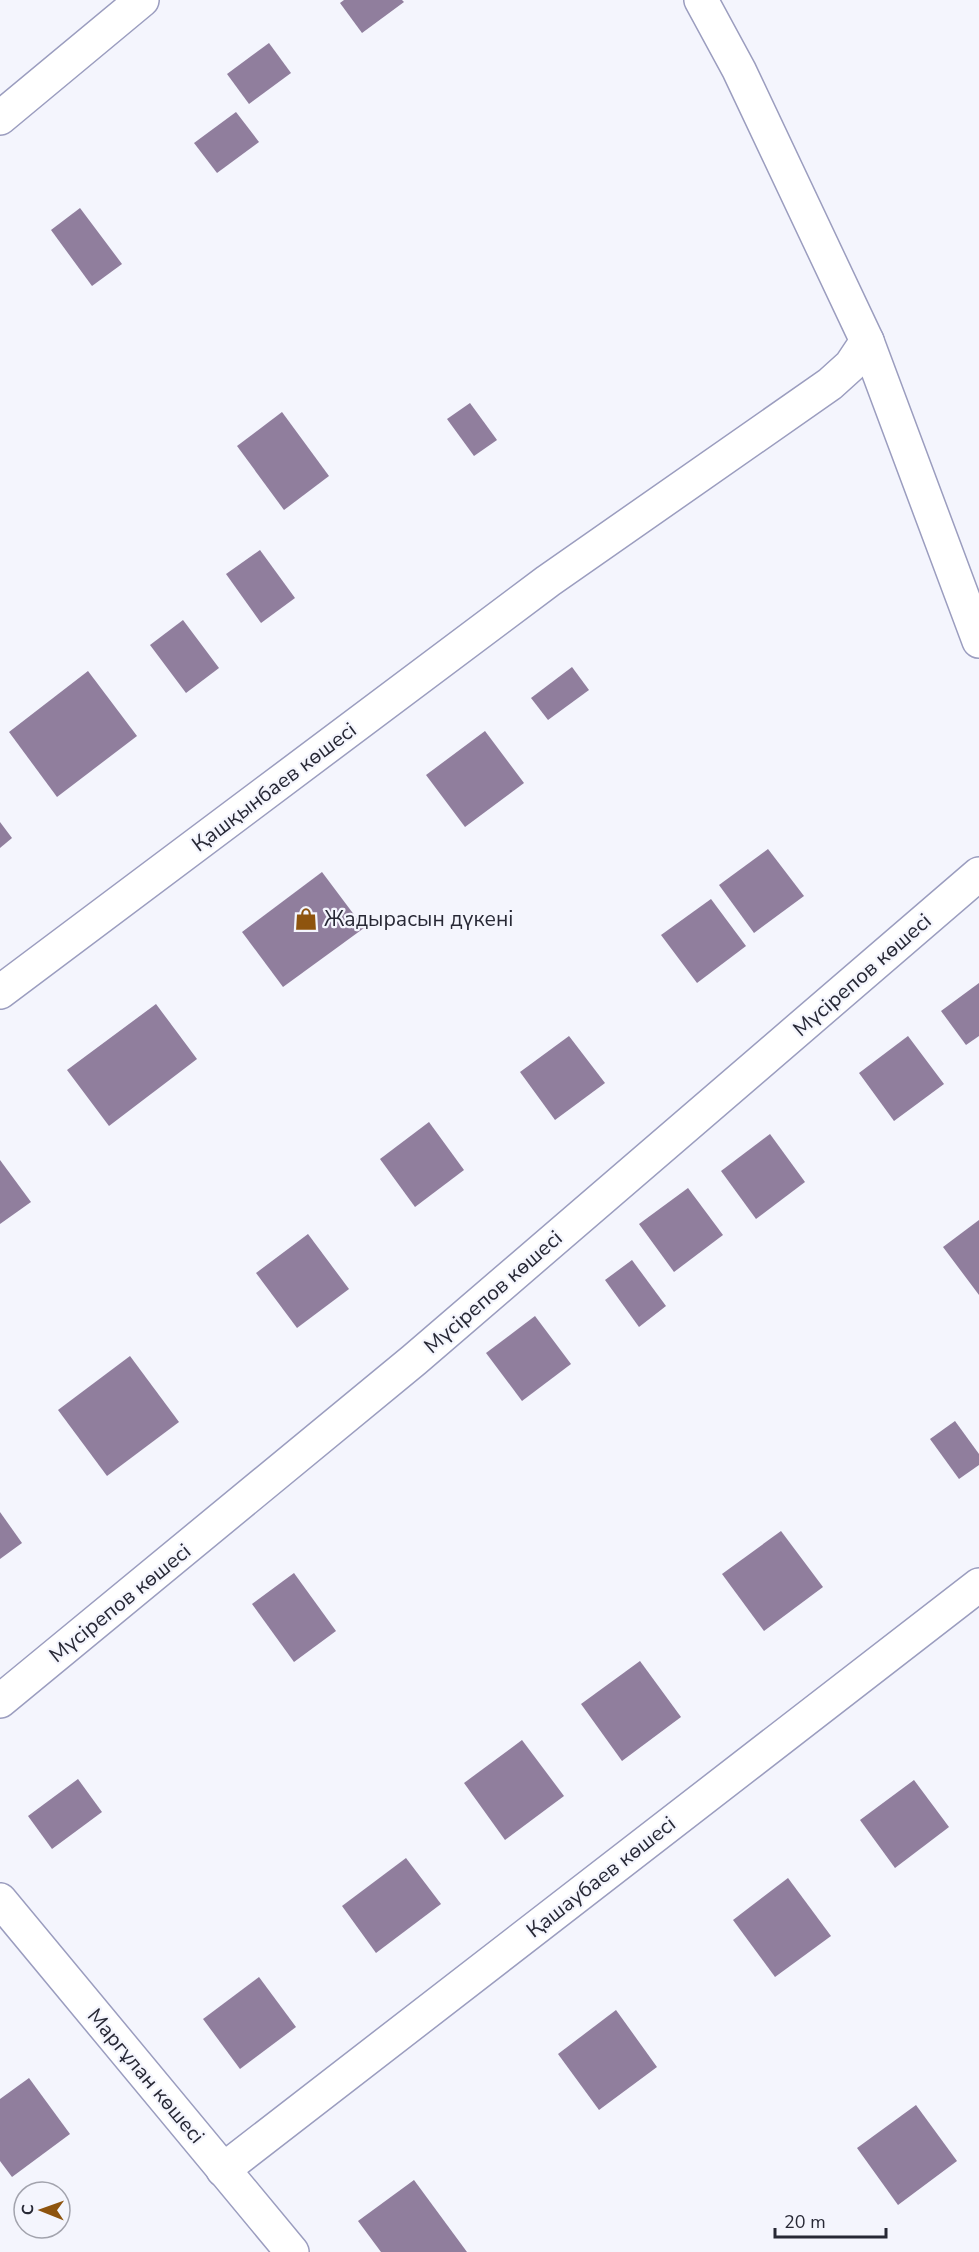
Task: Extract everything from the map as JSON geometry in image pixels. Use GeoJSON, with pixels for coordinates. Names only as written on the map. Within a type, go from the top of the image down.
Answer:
{"type":"FeatureCollection","features":[{"type":"Feature","properties":{"kind":"street"},"geometry":{"type":"LineString","coordinates":[[0,118],[142,0]]}},
{"type":"Feature","properties":{"kind":"street"},"geometry":{"type":"LineString","coordinates":[[701,0],[739,70],[867,341],[979,641]]}},
{"type":"Feature","properties":{"kind":"street","name":"Қашқынбаев көшесі"},"geometry":{"type":"LineString","coordinates":[[0,992],[548,581],[830,384],[851,365],[867,341]]}},
{"type":"Feature","properties":{"kind":"street","name":"Мүсірепов көшесі"},"geometry":{"type":"LineString","coordinates":[[0,1701],[414,1360],[979,874]]}},
{"type":"Feature","properties":{"kind":"street","name":"Қашаубаев көшесі"},"geometry":{"type":"LineString","coordinates":[[223,2170],[979,1584]]}},
{"type":"Feature","properties":{"kind":"street","name":"Маргұлан көшесі"},"geometry":{"type":"LineString","coordinates":[[0,1900],[292,2252]]}},
{"type":"Feature","properties":{"kind":"building"},"geometry":{"type":"Polygon","coordinates":[[[344,0],[402,0],[404,2],[362,33],[340,3],[344,0]]]}},
{"type":"Feature","properties":{"kind":"building"},"geometry":{"type":"Polygon","coordinates":[[[269,43],[291,73],[249,104],[227,74],[269,43]]]}},
{"type":"Feature","properties":{"kind":"building"},"geometry":{"type":"Polygon","coordinates":[[[236,112],[259,142],[217,173],[194,143],[236,112]]]}},
{"type":"Feature","properties":{"kind":"building"},"geometry":{"type":"Polygon","coordinates":[[[80,208],[122,264],[92,286],[51,230],[80,208]]]}},
{"type":"Feature","properties":{"kind":"building"},"geometry":{"type":"Polygon","coordinates":[[[470,403],[497,440],[474,456],[447,419],[470,403]]]}},
{"type":"Feature","properties":{"kind":"building"},"geometry":{"type":"Polygon","coordinates":[[[282,412],[329,476],[284,510],[237,446],[282,412]]]}},
{"type":"Feature","properties":{"kind":"building"},"geometry":{"type":"Polygon","coordinates":[[[260,550],[295,598],[261,623],[226,574],[260,550]]]}},
{"type":"Feature","properties":{"kind":"building"},"geometry":{"type":"Polygon","coordinates":[[[183,620],[219,668],[186,693],[150,645],[183,620]]]}},
{"type":"Feature","properties":{"kind":"building"},"geometry":{"type":"Polygon","coordinates":[[[572,667],[589,690],[548,720],[531,698],[572,667]]]}},
{"type":"Feature","properties":{"kind":"building"},"geometry":{"type":"Polygon","coordinates":[[[88,671],[137,736],[57,797],[9,732],[88,671]]]}},
{"type":"Feature","properties":{"kind":"building"},"geometry":{"type":"Polygon","coordinates":[[[485,731],[524,783],[465,827],[426,775],[485,731]]]}},
{"type":"Feature","properties":{"kind":"building"},"geometry":{"type":"Polygon","coordinates":[[[0,822],[12,838],[0,848],[0,822]]]}},
{"type":"Feature","properties":{"kind":"building"},"geometry":{"type":"Polygon","coordinates":[[[768,849],[804,896],[754,933],[719,885],[768,849]]]}},
{"type":"Feature","properties":{"kind":"building"},"geometry":{"type":"Polygon","coordinates":[[[322,872],[364,928],[283,987],[242,932],[322,872]]]}},
{"type":"Feature","properties":{"kind":"building"},"geometry":{"type":"Polygon","coordinates":[[[711,899],[746,946],[697,983],[661,935],[711,899]]]}},
{"type":"Feature","properties":{"kind":"building"},"geometry":{"type":"Polygon","coordinates":[[[979,983],[979,1036],[966,1045],[941,1011],[979,983]]]}},
{"type":"Feature","properties":{"kind":"building"},"geometry":{"type":"Polygon","coordinates":[[[156,1004],[197,1059],[109,1126],[67,1070],[156,1004]]]}},
{"type":"Feature","properties":{"kind":"building"},"geometry":{"type":"Polygon","coordinates":[[[569,1036],[605,1083],[555,1120],[520,1072],[569,1036]]]}},
{"type":"Feature","properties":{"kind":"building"},"geometry":{"type":"Polygon","coordinates":[[[908,1036],[944,1084],[894,1121],[859,1073],[908,1036]]]}},
{"type":"Feature","properties":{"kind":"building"},"geometry":{"type":"Polygon","coordinates":[[[429,1122],[464,1170],[415,1207],[380,1159],[429,1122]]]}},
{"type":"Feature","properties":{"kind":"building"},"geometry":{"type":"Polygon","coordinates":[[[770,1134],[805,1182],[756,1219],[721,1171],[770,1134]]]}},
{"type":"Feature","properties":{"kind":"building"},"geometry":{"type":"Polygon","coordinates":[[[0,1160],[31,1202],[0,1224],[0,1160]]]}},
{"type":"Feature","properties":{"kind":"building"},"geometry":{"type":"Polygon","coordinates":[[[688,1188],[723,1235],[674,1272],[639,1224],[688,1188]]]}},
{"type":"Feature","properties":{"kind":"building"},"geometry":{"type":"Polygon","coordinates":[[[979,1220],[979,1295],[943,1247],[979,1220]]]}},
{"type":"Feature","properties":{"kind":"building"},"geometry":{"type":"Polygon","coordinates":[[[308,1234],[349,1289],[297,1328],[256,1273],[308,1234]]]}},
{"type":"Feature","properties":{"kind":"building"},"geometry":{"type":"Polygon","coordinates":[[[632,1260],[666,1306],[639,1327],[605,1280],[632,1260]]]}},
{"type":"Feature","properties":{"kind":"building"},"geometry":{"type":"Polygon","coordinates":[[[535,1316],[571,1364],[522,1401],[486,1353],[535,1316]]]}},
{"type":"Feature","properties":{"kind":"building"},"geometry":{"type":"Polygon","coordinates":[[[130,1356],[179,1422],[107,1476],[58,1410],[130,1356]]]}},
{"type":"Feature","properties":{"kind":"building"},"geometry":{"type":"Polygon","coordinates":[[[955,1421],[979,1454],[979,1465],[959,1479],[930,1439],[955,1421]]]}},
{"type":"Feature","properties":{"kind":"building"},"geometry":{"type":"Polygon","coordinates":[[[0,1512],[22,1543],[0,1559],[0,1512]]]}},
{"type":"Feature","properties":{"kind":"building"},"geometry":{"type":"Polygon","coordinates":[[[781,1531],[823,1587],[764,1631],[722,1574],[781,1531]]]}},
{"type":"Feature","properties":{"kind":"building"},"geometry":{"type":"Polygon","coordinates":[[[294,1573],[336,1631],[294,1662],[252,1604],[294,1573]]]}},
{"type":"Feature","properties":{"kind":"building"},"geometry":{"type":"Polygon","coordinates":[[[640,1661],[681,1717],[622,1761],[581,1704],[640,1661]]]}},
{"type":"Feature","properties":{"kind":"building"},"geometry":{"type":"Polygon","coordinates":[[[522,1740],[564,1796],[505,1840],[464,1783],[522,1740]]]}},
{"type":"Feature","properties":{"kind":"building"},"geometry":{"type":"Polygon","coordinates":[[[78,1779],[102,1812],[52,1849],[28,1816],[78,1779]]]}},
{"type":"Feature","properties":{"kind":"building"},"geometry":{"type":"Polygon","coordinates":[[[914,1780],[949,1827],[895,1868],[860,1820],[914,1780]]]}},
{"type":"Feature","properties":{"kind":"building"},"geometry":{"type":"Polygon","coordinates":[[[406,1858],[441,1904],[376,1953],[342,1906],[406,1858]]]}},
{"type":"Feature","properties":{"kind":"building"},"geometry":{"type":"Polygon","coordinates":[[[788,1878],[831,1936],[775,1977],[733,1920],[788,1878]]]}},
{"type":"Feature","properties":{"kind":"building"},"geometry":{"type":"Polygon","coordinates":[[[259,1977],[296,2027],[240,2069],[203,2019],[259,1977]]]}},
{"type":"Feature","properties":{"kind":"building"},"geometry":{"type":"Polygon","coordinates":[[[616,2010],[657,2067],[599,2110],[558,2054],[616,2010]]]}},
{"type":"Feature","properties":{"kind":"building"},"geometry":{"type":"Polygon","coordinates":[[[29,2078],[70,2134],[12,2177],[0,2161],[0,2099],[29,2078]]]}},
{"type":"Feature","properties":{"kind":"building"},"geometry":{"type":"Polygon","coordinates":[[[916,2105],[957,2161],[898,2205],[857,2148],[916,2105]]]}},
{"type":"Feature","properties":{"kind":"building"},"geometry":{"type":"Polygon","coordinates":[[[414,2180],[467,2252],[381,2252],[358,2221],[414,2180]]]}},
{"type":"Feature","properties":{"kind":"place","name":"Жадырасын дүкені"},"geometry":{"type":"Point","coordinates":[306,919]}}]}
